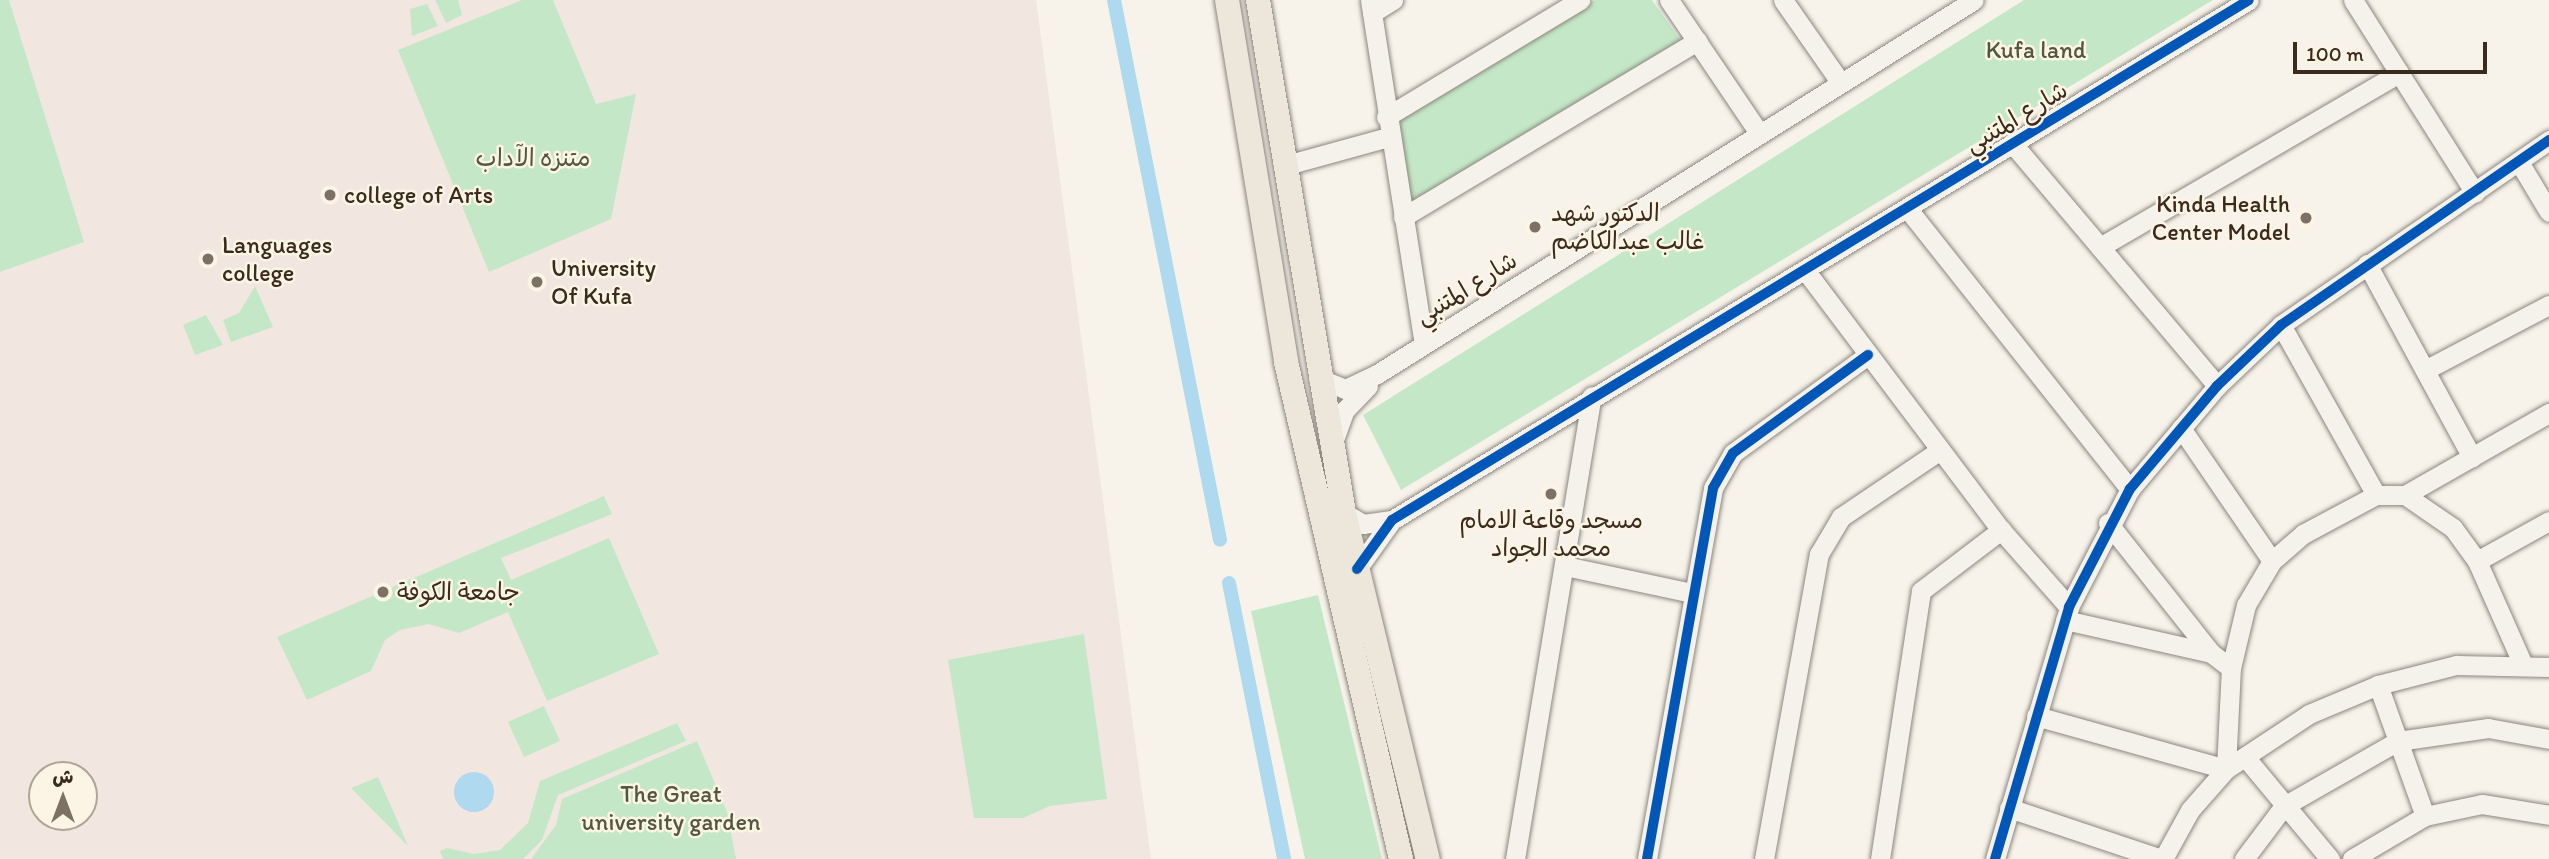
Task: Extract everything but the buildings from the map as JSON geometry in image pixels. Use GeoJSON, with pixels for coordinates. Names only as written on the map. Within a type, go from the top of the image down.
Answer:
{"type":"FeatureCollection","features":[{"type":"Feature","properties":{"kind":"main road"},"geometry":{"type":"LineString","coordinates":[[1227,0],[1286,362],[1401,859]]}},
{"type":"Feature","properties":{"kind":"main road"},"geometry":{"type":"LineString","coordinates":[[1258,0],[1318,378],[1344,513],[1429,859]]}},
{"type":"Feature","properties":{"kind":"street"},"geometry":{"type":"LineString","coordinates":[[1393,0],[1371,6],[1388,138],[1424,344]]}},
{"type":"Feature","properties":{"kind":"street"},"geometry":{"type":"LineString","coordinates":[[1386,117],[1580,0]]}},
{"type":"Feature","properties":{"kind":"street"},"geometry":{"type":"LineString","coordinates":[[1669,0],[1759,133]]}},
{"type":"Feature","properties":{"kind":"street"},"geometry":{"type":"LineString","coordinates":[[1783,0],[1841,83]]}},
{"type":"Feature","properties":{"kind":"street","name":"شارع المتنبي"},"geometry":{"type":"LineString","coordinates":[[1318,378],[1345,389],[1377,374],[1974,0]]}},
{"type":"Feature","properties":{"kind":"street","name":"شارع المتنبي"},"geometry":{"type":"LineString","coordinates":[[1392,520],[1592,396],[2249,0]]}},
{"type":"Feature","properties":{"kind":"street"},"geometry":{"type":"LineString","coordinates":[[2353,0],[2475,193]]}},
{"type":"Feature","properties":{"kind":"street"},"geometry":{"type":"LineString","coordinates":[[1403,217],[1697,41]]}},
{"type":"Feature","properties":{"kind":"street"},"geometry":{"type":"LineString","coordinates":[[2100,247],[2399,73]]}},
{"type":"Feature","properties":{"kind":"street"},"geometry":{"type":"LineString","coordinates":[[1283,166],[1388,138]]}},
{"type":"Feature","properties":{"kind":"street"},"geometry":{"type":"LineString","coordinates":[[1995,859],[2067,614],[2108,523],[2130,489],[2217,386],[2281,325],[2549,140]]}},
{"type":"Feature","properties":{"kind":"street"},"geometry":{"type":"LineString","coordinates":[[2012,144],[2217,386]]}},
{"type":"Feature","properties":{"kind":"street"},"geometry":{"type":"LineString","coordinates":[[2519,162],[2549,212]]}},
{"type":"Feature","properties":{"kind":"street"},"geometry":{"type":"LineString","coordinates":[[1907,208],[2130,489]]}},
{"type":"Feature","properties":{"kind":"street"},"geometry":{"type":"LineString","coordinates":[[2367,264],[2472,457]]}},
{"type":"Feature","properties":{"kind":"street"},"geometry":{"type":"LineString","coordinates":[[1805,270],[1939,451],[2067,614],[2211,653]]}},
{"type":"Feature","properties":{"kind":"street"},"geometry":{"type":"LineString","coordinates":[[2425,370],[2549,305]]}},
{"type":"Feature","properties":{"kind":"street"},"geometry":{"type":"LineString","coordinates":[[2281,325],[2376,495]]}},
{"type":"Feature","properties":{"kind":"street"},"geometry":{"type":"LineString","coordinates":[[1647,859],[1692,593],[1713,488],[1733,453],[1868,355]]}},
{"type":"Feature","properties":{"kind":"street","name":"شارع المتنبي"},"geometry":{"type":"LineString","coordinates":[[1332,447],[1345,410],[1377,374]]}},
{"type":"Feature","properties":{"kind":"street"},"geometry":{"type":"LineString","coordinates":[[1515,859],[1592,396]]}},
{"type":"Feature","properties":{"kind":"street"},"geometry":{"type":"LineString","coordinates":[[2225,769],[2231,668],[2246,605],[2272,561],[2303,534],[2376,495],[2405,495],[2549,413]]}},
{"type":"Feature","properties":{"kind":"street"},"geometry":{"type":"LineString","coordinates":[[2182,428],[2272,561]]}},
{"type":"Feature","properties":{"kind":"street"},"geometry":{"type":"LineString","coordinates":[[1764,859],[1819,554],[1841,517],[1939,451]]}},
{"type":"Feature","properties":{"kind":"street"},"geometry":{"type":"LineString","coordinates":[[2405,495],[2453,528],[2477,561],[2523,665]]}},
{"type":"Feature","properties":{"kind":"street"},"geometry":{"type":"LineString","coordinates":[[1344,513],[1363,524],[1392,520]]}},
{"type":"Feature","properties":{"kind":"street"},"geometry":{"type":"LineString","coordinates":[[1357,569],[1392,520]]}},
{"type":"Feature","properties":{"kind":"street"},"geometry":{"type":"LineString","coordinates":[[2477,561],[2549,521]]}},
{"type":"Feature","properties":{"kind":"street"},"geometry":{"type":"LineString","coordinates":[[2108,523],[2211,653],[2231,668]]}},
{"type":"Feature","properties":{"kind":"street"},"geometry":{"type":"LineString","coordinates":[[1880,859],[1921,591],[2001,530]]}},
{"type":"Feature","properties":{"kind":"street"},"geometry":{"type":"LineString","coordinates":[[1565,566],[1692,593]]}},
{"type":"Feature","properties":{"kind":"street"},"geometry":{"type":"LineString","coordinates":[[2009,808],[2162,859],[2190,810],[2225,769],[2309,714],[2378,685],[2456,665],[2523,665],[2548,662]]}},
{"type":"Feature","properties":{"kind":"street"},"geometry":{"type":"LineString","coordinates":[[2378,685],[2425,816]]}},
{"type":"Feature","properties":{"kind":"street"},"geometry":{"type":"LineString","coordinates":[[2036,716],[2225,769]]}},
{"type":"Feature","properties":{"kind":"street"},"geometry":{"type":"LineString","coordinates":[[2244,859],[2284,806],[2398,741],[2488,728],[2549,739]]}},
{"type":"Feature","properties":{"kind":"street"},"geometry":{"type":"LineString","coordinates":[[2245,757],[2330,859]]}},
{"type":"Feature","properties":{"kind":"street"},"geometry":{"type":"LineString","coordinates":[[2352,859],[2425,816],[2482,804],[2549,815]]}},
{"type":"Feature","properties":{"kind":"shaded area","name":"University Of Kufa"},"geometry":{"type":"Polygon","coordinates":[[[0,0],[1036,0],[1151,859],[0,859],[0,0]]]}},
{"type":"Feature","properties":{"kind":"green space"},"geometry":{"type":"Polygon","coordinates":[[[0,0],[9,0],[84,242],[0,272],[0,0]]]}},
{"type":"Feature","properties":{"kind":"green space"},"geometry":{"type":"Polygon","coordinates":[[[435,0],[458,0],[462,15],[446,23],[435,0]]]}},
{"type":"Feature","properties":{"kind":"green space","name":"متنزه الآداب"},"geometry":{"type":"Polygon","coordinates":[[[522,0],[553,0],[596,104],[636,94],[611,219],[489,272],[398,50],[522,0]]]}},
{"type":"Feature","properties":{"kind":"green space"},"geometry":{"type":"Polygon","coordinates":[[[1595,0],[1652,0],[1683,44],[1409,207],[1393,124],[1595,0]]]}},
{"type":"Feature","properties":{"kind":"green space","name":"Kufa land"},"geometry":{"type":"Polygon","coordinates":[[[2024,0],[2213,0],[1401,490],[1363,415],[2024,0]]]}},
{"type":"Feature","properties":{"kind":"green space"},"geometry":{"type":"Polygon","coordinates":[[[427,4],[438,26],[412,36],[410,9],[427,4]]]}},
{"type":"Feature","properties":{"kind":"green space"},"geometry":{"type":"Polygon","coordinates":[[[255,286],[273,327],[231,342],[223,320],[239,313],[255,286]]]}},
{"type":"Feature","properties":{"kind":"green space"},"geometry":{"type":"Polygon","coordinates":[[[206,315],[223,345],[195,355],[183,325],[206,315]]]}},
{"type":"Feature","properties":{"kind":"green space"},"geometry":{"type":"Polygon","coordinates":[[[604,496],[612,514],[501,558],[511,580],[609,538],[659,654],[547,701],[508,612],[459,633],[429,624],[400,630],[385,640],[371,671],[307,700],[277,637],[604,496]]]}},
{"type":"Feature","properties":{"kind":"green space"},"geometry":{"type":"Polygon","coordinates":[[[1318,595],[1382,859],[1305,859],[1251,611],[1318,595]]]}},
{"type":"Feature","properties":{"kind":"green space"},"geometry":{"type":"Polygon","coordinates":[[[1084,634],[1107,799],[1050,806],[1023,818],[974,818],[948,660],[1084,634]]]}},
{"type":"Feature","properties":{"kind":"green space"},"geometry":{"type":"Polygon","coordinates":[[[544,706],[560,741],[524,757],[508,722],[544,706]]]}},
{"type":"Feature","properties":{"kind":"green space"},"geometry":{"type":"Polygon","coordinates":[[[677,723],[686,741],[558,795],[542,840],[523,859],[443,859],[440,851],[447,848],[474,854],[500,850],[528,823],[540,781],[677,723]]]}},
{"type":"Feature","properties":{"kind":"green space","name":"The Great university garden"},"geometry":{"type":"Polygon","coordinates":[[[697,741],[727,812],[736,859],[531,859],[556,825],[562,799],[697,741]]]}},
{"type":"Feature","properties":{"kind":"green space"},"geometry":{"type":"Polygon","coordinates":[[[378,777],[394,813],[408,846],[351,788],[378,777]]]}},
{"type":"Feature","properties":{"kind":"water"},"geometry":{"type":"Polygon","coordinates":[[[474,772],[488,778],[494,792],[488,806],[474,812],[460,806],[454,792],[460,778],[474,772]]]}},
{"type":"Feature","properties":{"kind":"waterway"},"geometry":{"type":"LineString","coordinates":[[1114,0],[1220,540]]}},
{"type":"Feature","properties":{"kind":"waterway"},"geometry":{"type":"LineString","coordinates":[[1229,583],[1284,859]]}},
{"type":"Feature","properties":{"kind":"cycle path"},"geometry":{"type":"LineString","coordinates":[[1357,569],[1392,520],[2249,0]]}},
{"type":"Feature","properties":{"kind":"cycle path"},"geometry":{"type":"LineString","coordinates":[[1995,859],[2069,607],[2130,489],[2217,386],[2281,325],[2549,140]]}},
{"type":"Feature","properties":{"kind":"cycle path"},"geometry":{"type":"LineString","coordinates":[[1647,859],[1713,488],[1733,453],[1868,355]]}},
{"type":"Feature","properties":{"kind":"place","name":"college of Arts"},"geometry":{"type":"Point","coordinates":[330,195]}},
{"type":"Feature","properties":{"kind":"place","name":"Kinda Health Center Model"},"geometry":{"type":"Point","coordinates":[2306,218]}},
{"type":"Feature","properties":{"kind":"place","name":"الدكتور شهد غالب عبدالكاضم"},"geometry":{"type":"Point","coordinates":[1535,227]}},
{"type":"Feature","properties":{"kind":"place","name":"Languages college"},"geometry":{"type":"Point","coordinates":[208,259]}},
{"type":"Feature","properties":{"kind":"place","name":"University Of Kufa"},"geometry":{"type":"Point","coordinates":[537,282]}},
{"type":"Feature","properties":{"kind":"place","name":"مسجد وقاعة الامام محمد الجواد"},"geometry":{"type":"Point","coordinates":[1551,494]}},
{"type":"Feature","properties":{"kind":"place","name":"جامعة الكوفة"},"geometry":{"type":"Point","coordinates":[383,592]}}]}
